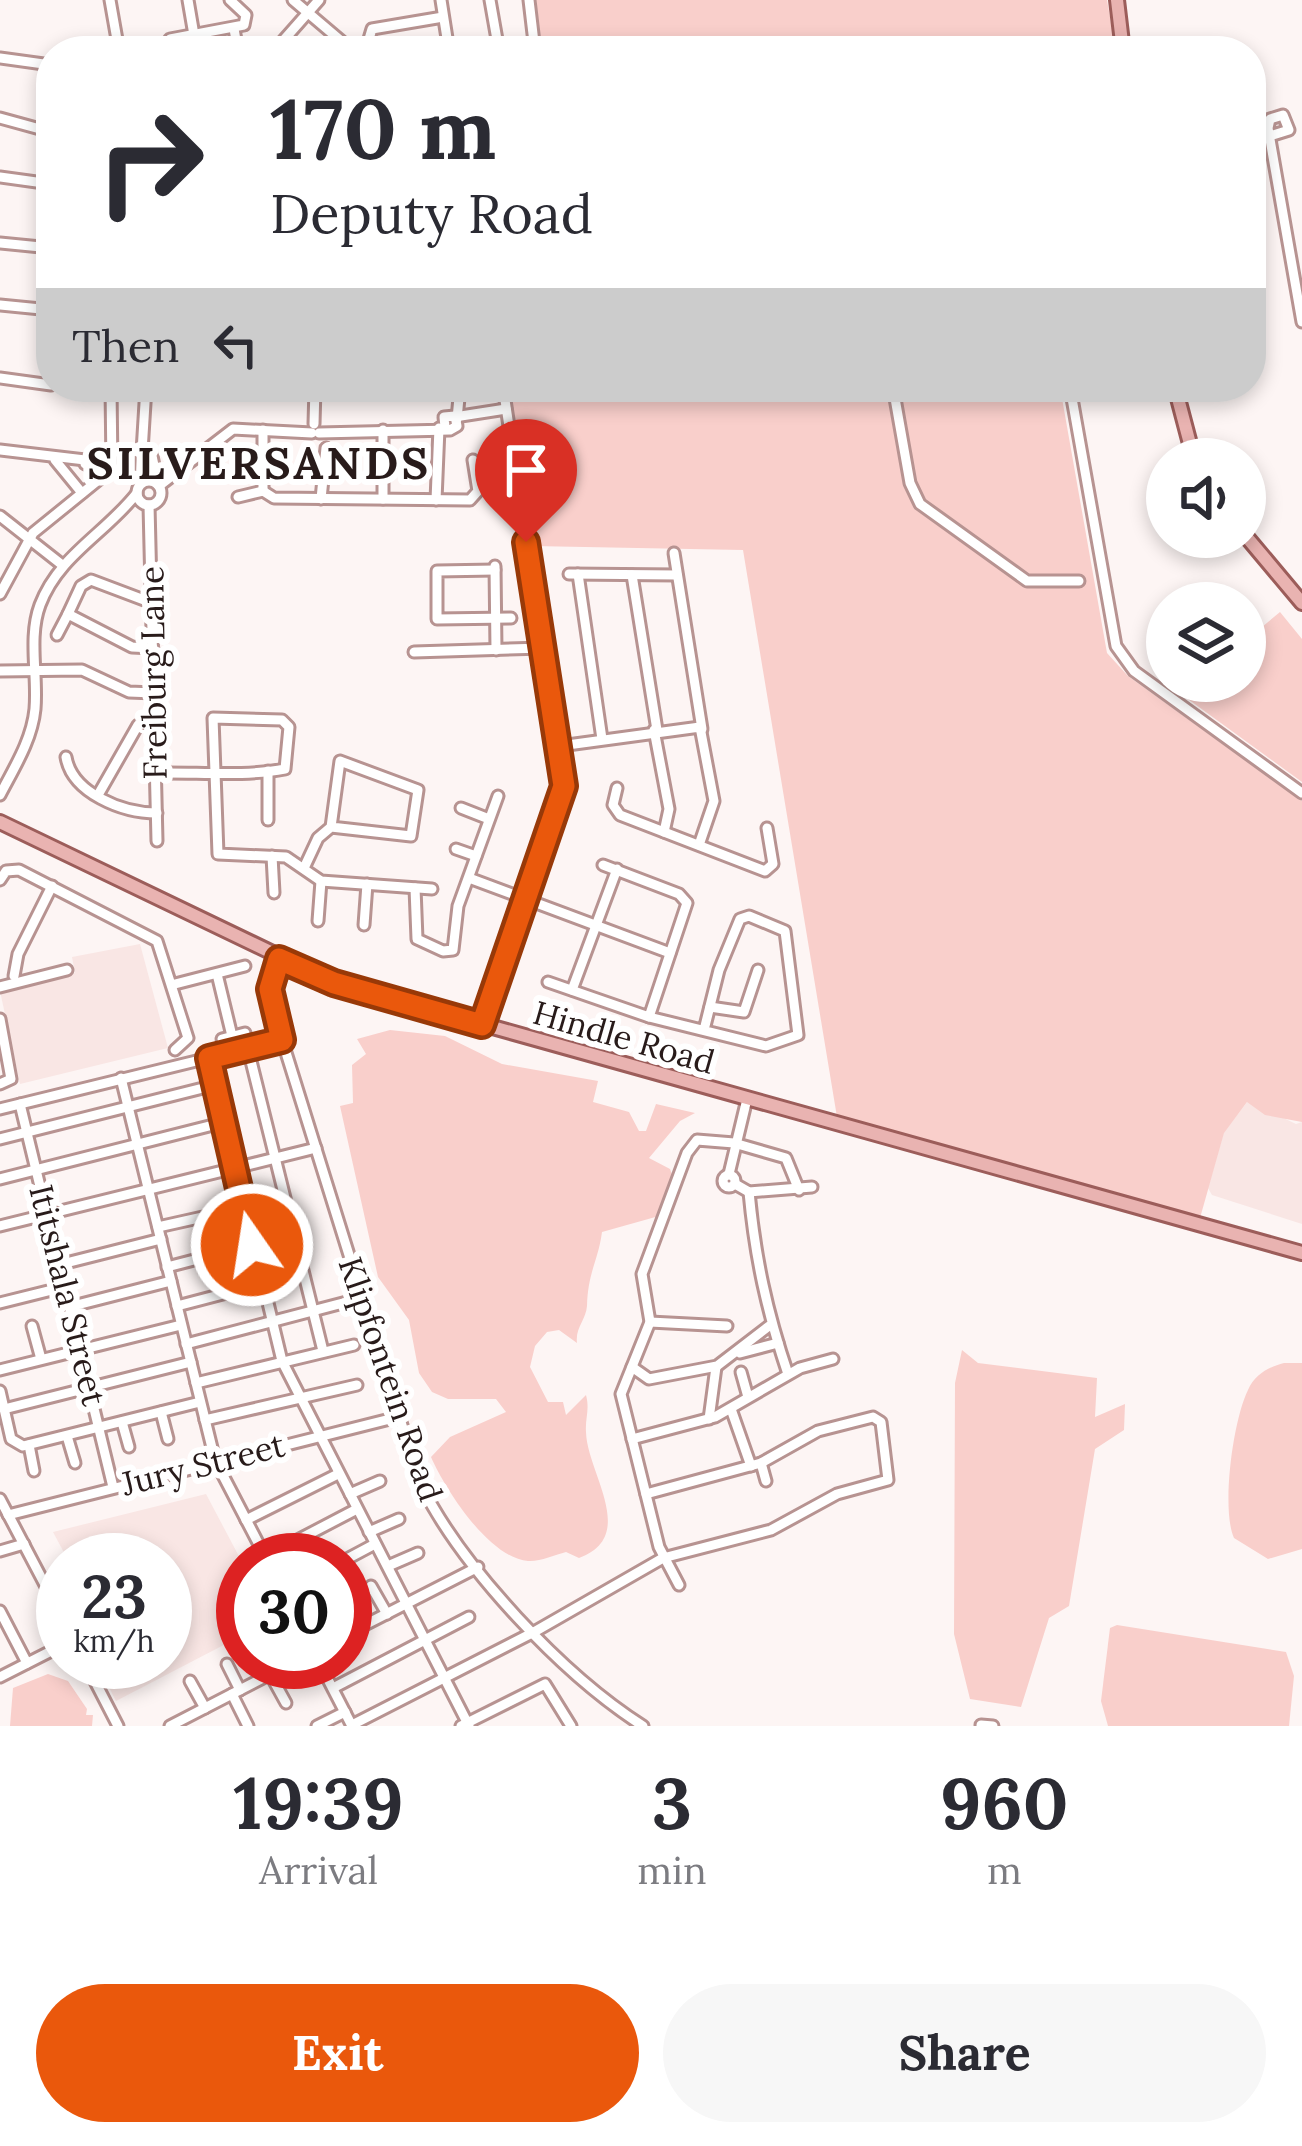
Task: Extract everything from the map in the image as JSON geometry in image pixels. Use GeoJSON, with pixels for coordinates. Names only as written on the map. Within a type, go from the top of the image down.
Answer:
{"type":"FeatureCollection","features":[{"type":"Feature","properties":{"kind":"main road"},"geometry":{"type":"LineString","coordinates":[[1117,0],[1121,36]]}},
{"type":"Feature","properties":{"kind":"main road"},"geometry":{"type":"LineString","coordinates":[[1179,402],[1190,438]]}},
{"type":"Feature","properties":{"kind":"main road"},"geometry":{"type":"LineString","coordinates":[[1266,553],[1302,593]]}},
{"type":"Feature","properties":{"kind":"main road"},"geometry":{"type":"LineString","coordinates":[[1266,557],[1302,603]]}},
{"type":"Feature","properties":{"kind":"main road","name":"Hindle Road"},"geometry":{"type":"LineString","coordinates":[[0,823],[334,983],[1302,1257]]}},
{"type":"Feature","properties":{"kind":"street"},"geometry":{"type":"LineString","coordinates":[[110,0],[116,36]]}},
{"type":"Feature","properties":{"kind":"street"},"geometry":{"type":"LineString","coordinates":[[188,0],[194,35]]}},
{"type":"Feature","properties":{"kind":"street"},"geometry":{"type":"LineString","coordinates":[[189,36],[234,29],[247,19],[230,0]]}},
{"type":"Feature","properties":{"kind":"street"},"geometry":{"type":"LineString","coordinates":[[293,0],[313,4],[340,36]]}},
{"type":"Feature","properties":{"kind":"street"},"geometry":{"type":"LineString","coordinates":[[441,0],[446,36]]}},
{"type":"Feature","properties":{"kind":"street"},"geometry":{"type":"LineString","coordinates":[[490,0],[496,36]]}},
{"type":"Feature","properties":{"kind":"street"},"geometry":{"type":"LineString","coordinates":[[529,0],[533,36]]}},
{"type":"Feature","properties":{"kind":"street"},"geometry":{"type":"LineString","coordinates":[[286,36],[313,4]]}},
{"type":"Feature","properties":{"kind":"street"},"geometry":{"type":"LineString","coordinates":[[370,36],[372,28],[443,17]]}},
{"type":"Feature","properties":{"kind":"street"},"geometry":{"type":"LineString","coordinates":[[234,29],[235,36]]}},
{"type":"Feature","properties":{"kind":"street"},"geometry":{"type":"LineString","coordinates":[[0,58],[36,63]]}},
{"type":"Feature","properties":{"kind":"street"},"geometry":{"type":"LineString","coordinates":[[0,118],[36,129]]}},
{"type":"Feature","properties":{"kind":"street"},"geometry":{"type":"LineString","coordinates":[[1274,135],[1302,322]]}},
{"type":"Feature","properties":{"kind":"street"},"geometry":{"type":"LineString","coordinates":[[0,177],[36,182]]}},
{"type":"Feature","properties":{"kind":"street"},"geometry":{"type":"LineString","coordinates":[[1284,224],[1302,221]]}},
{"type":"Feature","properties":{"kind":"street"},"geometry":{"type":"LineString","coordinates":[[0,243],[36,247]]}},
{"type":"Feature","properties":{"kind":"street"},"geometry":{"type":"LineString","coordinates":[[0,305],[36,309]]}},
{"type":"Feature","properties":{"kind":"street"},"geometry":{"type":"LineString","coordinates":[[0,378],[36,383]]}},
{"type":"Feature","properties":{"kind":"street"},"geometry":{"type":"LineString","coordinates":[[0,594],[29,537],[113,466],[111,402]]}},
{"type":"Feature","properties":{"kind":"street"},"geometry":{"type":"LineString","coordinates":[[113,521],[160,498],[147,402]]}},
{"type":"Feature","properties":{"kind":"street"},"geometry":{"type":"LineString","coordinates":[[316,402],[316,428]]}},
{"type":"Feature","properties":{"kind":"street"},"geometry":{"type":"LineString","coordinates":[[459,418],[460,402]]}},
{"type":"Feature","properties":{"kind":"street"},"geometry":{"type":"LineString","coordinates":[[482,1025],[561,805],[560,746],[505,402]]}},
{"type":"Feature","properties":{"kind":"street"},"geometry":{"type":"LineString","coordinates":[[896,402],[910,483],[920,503],[1027,581],[1079,581]]}},
{"type":"Feature","properties":{"kind":"street"},"geometry":{"type":"LineString","coordinates":[[1073,402],[1116,646],[1134,671],[1300,790]]}},
{"type":"Feature","properties":{"kind":"street"},"geometry":{"type":"LineString","coordinates":[[436,500],[447,415],[459,418],[506,409]]}},
{"type":"Feature","properties":{"kind":"street"},"geometry":{"type":"LineString","coordinates":[[139,488],[158,486],[230,430],[442,428]]}},
{"type":"Feature","properties":{"kind":"street"},"geometry":{"type":"LineString","coordinates":[[263,430],[263,491]]}},
{"type":"Feature","properties":{"kind":"street"},"geometry":{"type":"LineString","coordinates":[[383,430],[383,499]]}},
{"type":"Feature","properties":{"kind":"street"},"geometry":{"type":"LineString","coordinates":[[0,795],[29,737],[38,609],[61,564],[113,521],[139,488],[148,434]]}},
{"type":"Feature","properties":{"kind":"street"},"geometry":{"type":"LineString","coordinates":[[321,499],[326,448]]}},
{"type":"Feature","properties":{"kind":"street"},"geometry":{"type":"LineString","coordinates":[[0,449],[56,460],[70,456],[85,460]]}},
{"type":"Feature","properties":{"kind":"street"},"geometry":{"type":"LineString","coordinates":[[56,460],[82,493]]}},
{"type":"Feature","properties":{"kind":"street"},"geometry":{"type":"LineString","coordinates":[[238,497],[263,491],[274,498],[477,498],[473,460]]}},
{"type":"Feature","properties":{"kind":"street"},"geometry":{"type":"LineString","coordinates":[[139,488],[148,505]]}},
{"type":"Feature","properties":{"kind":"street","name":"Freiburg Lane"},"geometry":{"type":"LineString","coordinates":[[148,505],[157,841]]}},
{"type":"Feature","properties":{"kind":"street"},"geometry":{"type":"LineString","coordinates":[[0,516],[61,564]]}},
{"type":"Feature","properties":{"kind":"street"},"geometry":{"type":"LineString","coordinates":[[674,553],[714,801],[699,845]]}},
{"type":"Feature","properties":{"kind":"street"},"geometry":{"type":"LineString","coordinates":[[496,650],[496,618],[495,568],[435,574],[437,619],[496,618],[511,618]]}},
{"type":"Feature","properties":{"kind":"street"},"geometry":{"type":"LineString","coordinates":[[602,739],[573,574],[677,574]]}},
{"type":"Feature","properties":{"kind":"street"},"geometry":{"type":"LineString","coordinates":[[632,574],[669,808],[664,832]]}},
{"type":"Feature","properties":{"kind":"street"},"geometry":{"type":"LineString","coordinates":[[57,635],[82,585],[91,580],[152,603]]}},
{"type":"Feature","properties":{"kind":"street"},"geometry":{"type":"LineString","coordinates":[[68,614],[132,647],[153,648]]}},
{"type":"Feature","properties":{"kind":"street"},"geometry":{"type":"LineString","coordinates":[[414,652],[544,648]]}},
{"type":"Feature","properties":{"kind":"street"},"geometry":{"type":"LineString","coordinates":[[0,670],[82,670],[131,693],[154,693]]}},
{"type":"Feature","properties":{"kind":"street"},"geometry":{"type":"LineString","coordinates":[[156,773],[212,772],[268,771],[287,765],[287,722],[218,716],[211,723],[212,772],[218,854],[272,856],[321,880],[432,889]]}},
{"type":"Feature","properties":{"kind":"street"},"geometry":{"type":"LineString","coordinates":[[98,795],[138,725],[154,722]]}},
{"type":"Feature","properties":{"kind":"street"},"geometry":{"type":"LineString","coordinates":[[560,746],[692,724],[702,731]]}},
{"type":"Feature","properties":{"kind":"street"},"geometry":{"type":"LineString","coordinates":[[65,757],[72,779],[98,795],[134,812],[157,813]]}},
{"type":"Feature","properties":{"kind":"street"},"geometry":{"type":"LineString","coordinates":[[304,868],[316,842],[331,827],[336,769],[343,759],[418,790],[411,836],[331,827]]}},
{"type":"Feature","properties":{"kind":"street"},"geometry":{"type":"LineString","coordinates":[[268,771],[268,820]]}},
{"type":"Feature","properties":{"kind":"street"},"geometry":{"type":"LineString","coordinates":[[617,788],[616,812],[769,871],[773,863],[767,828]]}},
{"type":"Feature","properties":{"kind":"street"},"geometry":{"type":"LineString","coordinates":[[415,888],[417,939],[450,951],[458,945],[458,906],[498,796]]}},
{"type":"Feature","properties":{"kind":"street"},"geometry":{"type":"LineString","coordinates":[[461,808],[489,819]]}},
{"type":"Feature","properties":{"kind":"street"},"geometry":{"type":"LineString","coordinates":[[456,849],[476,856]]}},
{"type":"Feature","properties":{"kind":"street"},"geometry":{"type":"LineString","coordinates":[[272,856],[274,893]]}},
{"type":"Feature","properties":{"kind":"street"},"geometry":{"type":"LineString","coordinates":[[603,865],[686,900],[687,911],[649,1017]]}},
{"type":"Feature","properties":{"kind":"street"},"geometry":{"type":"LineString","coordinates":[[0,880],[16,869],[150,935],[163,949],[188,1038],[175,1050]]}},
{"type":"Feature","properties":{"kind":"street"},"geometry":{"type":"LineString","coordinates":[[572,990],[617,869]]}},
{"type":"Feature","properties":{"kind":"street"},"geometry":{"type":"LineString","coordinates":[[469,878],[670,953]]}},
{"type":"Feature","properties":{"kind":"street"},"geometry":{"type":"LineString","coordinates":[[318,921],[321,880]]}},
{"type":"Feature","properties":{"kind":"street"},"geometry":{"type":"LineString","coordinates":[[364,925],[367,884]]}},
{"type":"Feature","properties":{"kind":"street"},"geometry":{"type":"LineString","coordinates":[[14,976],[19,954],[52,886]]}},
{"type":"Feature","properties":{"kind":"street"},"geometry":{"type":"LineString","coordinates":[[548,982],[649,1017],[766,1046],[798,1035],[784,931],[749,916],[740,919],[704,1030]]}},
{"type":"Feature","properties":{"kind":"street","name":"Klipfontein Road"},"geometry":{"type":"LineString","coordinates":[[279,959],[270,989],[282,1040],[398,1417],[430,1503],[478,1567],[568,1670],[643,1726]]}},
{"type":"Feature","properties":{"kind":"street"},"geometry":{"type":"LineString","coordinates":[[175,984],[245,966]]}},
{"type":"Feature","properties":{"kind":"street"},"geometry":{"type":"LineString","coordinates":[[0,987],[67,970]]}},
{"type":"Feature","properties":{"kind":"street"},"geometry":{"type":"LineString","coordinates":[[710,1007],[744,1012],[758,970]]}},
{"type":"Feature","properties":{"kind":"street"},"geometry":{"type":"LineString","coordinates":[[217,974],[227,1037],[245,1033]]}},
{"type":"Feature","properties":{"kind":"street"},"geometry":{"type":"LineString","coordinates":[[0,1019],[5,1082]]}},
{"type":"Feature","properties":{"kind":"street"},"geometry":{"type":"LineString","coordinates":[[0,1109],[282,1040]]}},
{"type":"Feature","properties":{"kind":"street"},"geometry":{"type":"LineString","coordinates":[[248,1049],[323,1352]]}},
{"type":"Feature","properties":{"kind":"street"},"geometry":{"type":"LineString","coordinates":[[209,1058],[282,1361],[466,1725],[538,1685],[548,1686],[566,1724]]}},
{"type":"Feature","properties":{"kind":"street"},"geometry":{"type":"LineString","coordinates":[[121,1078],[214,1460],[253,1533]]}},
{"type":"Feature","properties":{"kind":"street"},"geometry":{"type":"LineString","coordinates":[[0,1139],[215,1085]]}},
{"type":"Feature","properties":{"kind":"street"},"geometry":{"type":"LineString","coordinates":[[711,1197],[729,1181],[747,1100]]}},
{"type":"Feature","properties":{"kind":"street","name":"Ititshala Street"},"geometry":{"type":"LineString","coordinates":[[20,1104],[113,1487]]}},
{"type":"Feature","properties":{"kind":"street"},"geometry":{"type":"LineString","coordinates":[[0,1179],[225,1122]]}},
{"type":"Feature","properties":{"kind":"street"},"geometry":{"type":"LineString","coordinates":[[679,1586],[663,1558],[621,1394],[650,1322],[642,1274],[661,1235],[686,1153],[705,1138],[788,1160],[799,1190]]}},
{"type":"Feature","properties":{"kind":"street"},"geometry":{"type":"LineString","coordinates":[[0,1226],[316,1148]]}},
{"type":"Feature","properties":{"kind":"street"},"geometry":{"type":"LineString","coordinates":[[729,1181],[748,1192],[812,1187]]}},
{"type":"Feature","properties":{"kind":"street"},"geometry":{"type":"LineString","coordinates":[[748,1192],[750,1236],[769,1326],[788,1374]]}},
{"type":"Feature","properties":{"kind":"street"},"geometry":{"type":"LineString","coordinates":[[158,1227],[243,1208]]}},
{"type":"Feature","properties":{"kind":"street"},"geometry":{"type":"LineString","coordinates":[[58,1265],[160,1240]]}},
{"type":"Feature","properties":{"kind":"street"},"geometry":{"type":"LineString","coordinates":[[167,1267],[252,1245]]}},
{"type":"Feature","properties":{"kind":"street"},"geometry":{"type":"LineString","coordinates":[[69,1307],[171,1281]]}},
{"type":"Feature","properties":{"kind":"street"},"geometry":{"type":"LineString","coordinates":[[177,1306],[261,1284]]}},
{"type":"Feature","properties":{"kind":"street"},"geometry":{"type":"LineString","coordinates":[[0,1303],[64,1287]]}},
{"type":"Feature","properties":{"kind":"street"},"geometry":{"type":"LineString","coordinates":[[186,1343],[362,1298]]}},
{"type":"Feature","properties":{"kind":"street"},"geometry":{"type":"LineString","coordinates":[[650,1322],[727,1326]]}},
{"type":"Feature","properties":{"kind":"street"},"geometry":{"type":"LineString","coordinates":[[0,1370],[182,1324]]}},
{"type":"Feature","properties":{"kind":"street"},"geometry":{"type":"LineString","coordinates":[[32,1326],[41,1359]]}},
{"type":"Feature","properties":{"kind":"street"},"geometry":{"type":"LineString","coordinates":[[632,1367],[649,1379],[716,1367],[769,1326]]}},
{"type":"Feature","properties":{"kind":"street"},"geometry":{"type":"LineString","coordinates":[[734,1354],[778,1343]]}},
{"type":"Feature","properties":{"kind":"street"},"geometry":{"type":"LineString","coordinates":[[196,1383],[354,1345]]}},
{"type":"Feature","properties":{"kind":"street"},"geometry":{"type":"LineString","coordinates":[[632,1439],[709,1419],[788,1374],[833,1359]]}},
{"type":"Feature","properties":{"kind":"street"},"geometry":{"type":"LineString","coordinates":[[4,1409],[191,1362]]}},
{"type":"Feature","properties":{"kind":"street"},"geometry":{"type":"LineString","coordinates":[[709,1419],[716,1367]]}},
{"type":"Feature","properties":{"kind":"street"},"geometry":{"type":"LineString","coordinates":[[741,1372],[748,1397]]}},
{"type":"Feature","properties":{"kind":"street"},"geometry":{"type":"LineString","coordinates":[[205,1420],[357,1385]]}},
{"type":"Feature","properties":{"kind":"street"},"geometry":{"type":"LineString","coordinates":[[0,1391],[14,1444],[29,1445],[200,1402]]}},
{"type":"Feature","properties":{"kind":"street"},"geometry":{"type":"LineString","coordinates":[[731,1409],[766,1481]]}},
{"type":"Feature","properties":{"kind":"street"},"geometry":{"type":"LineString","coordinates":[[161,1412],[168,1438]]}},
{"type":"Feature","properties":{"kind":"street"},"geometry":{"type":"LineString","coordinates":[[668,1412],[672,1429]]}},
{"type":"Feature","properties":{"kind":"street"},"geometry":{"type":"LineString","coordinates":[[334,1689],[352,1726],[534,1632],[663,1558],[771,1530],[837,1494],[890,1477],[881,1422],[875,1416],[823,1429],[756,1465],[646,1494]]}},
{"type":"Feature","properties":{"kind":"street","name":"Jury Street"},"geometry":{"type":"LineString","coordinates":[[8,1515],[398,1417]]}},
{"type":"Feature","properties":{"kind":"street"},"geometry":{"type":"LineString","coordinates":[[122,1422],[129,1447]]}},
{"type":"Feature","properties":{"kind":"street"},"geometry":{"type":"LineString","coordinates":[[67,1436],[74,1463]]}},
{"type":"Feature","properties":{"kind":"street"},"geometry":{"type":"LineString","coordinates":[[29,1445],[34,1471]]}},
{"type":"Feature","properties":{"kind":"street"},"geometry":{"type":"LineString","coordinates":[[246,1520],[338,1474]]}},
{"type":"Feature","properties":{"kind":"street"},"geometry":{"type":"LineString","coordinates":[[350,1494],[380,1481]]}},
{"type":"Feature","properties":{"kind":"street"},"geometry":{"type":"LineString","coordinates":[[0,1499],[36,1567]]}},
{"type":"Feature","properties":{"kind":"street"},"geometry":{"type":"LineString","coordinates":[[312,1533],[357,1509]]}},
{"type":"Feature","properties":{"kind":"street"},"geometry":{"type":"LineString","coordinates":[[369,1532],[399,1519]]}},
{"type":"Feature","properties":{"kind":"street"},"geometry":{"type":"LineString","coordinates":[[0,1551],[24,1544]]}},
{"type":"Feature","properties":{"kind":"street"},"geometry":{"type":"LineString","coordinates":[[388,1566],[418,1553]]}},
{"type":"Feature","properties":{"kind":"street"},"geometry":{"type":"LineString","coordinates":[[372,1620],[478,1567]]}},
{"type":"Feature","properties":{"kind":"street"},"geometry":{"type":"LineString","coordinates":[[372,1588],[387,1614]]}},
{"type":"Feature","properties":{"kind":"street"},"geometry":{"type":"LineString","coordinates":[[0,1611],[27,1664]]}},
{"type":"Feature","properties":{"kind":"street"},"geometry":{"type":"LineString","coordinates":[[372,1668],[470,1617]]}},
{"type":"Feature","properties":{"kind":"street"},"geometry":{"type":"LineString","coordinates":[[0,1677],[36,1659]]}},
{"type":"Feature","properties":{"kind":"street"},"geometry":{"type":"LineString","coordinates":[[192,1685],[205,1708]]}},
{"type":"Feature","properties":{"kind":"street"},"geometry":{"type":"LineString","coordinates":[[99,1689],[118,1726]]}},
{"type":"Feature","properties":{"kind":"street"},"geometry":{"type":"LineString","coordinates":[[235,1689],[248,1726]]}},
{"type":"Feature","properties":{"kind":"street"},"geometry":{"type":"LineString","coordinates":[[175,1725],[241,1689]]}},
{"type":"Feature","properties":{"kind":"street"},"geometry":{"type":"LineString","coordinates":[[280,1689],[286,1703]]}},
{"type":"Feature","properties":{"kind":"street"},"geometry":{"type":"LineString","coordinates":[[317,1726],[345,1712]]}},
{"type":"Feature","properties":{"kind":"street"},"geometry":{"type":"LineString","coordinates":[[981,1725],[993,1726]]}},
{"type":"Feature","properties":{"kind":"shaded area"},"geometry":{"type":"Polygon","coordinates":[[[536,0],[1107,0],[1113,36],[540,36],[536,0]]]}},
{"type":"Feature","properties":{"kind":"shaded area"},"geometry":{"type":"Polygon","coordinates":[[[510,402],[1063,402],[1107,653],[1146,689],[1146,702],[1164,702],[1302,801],[1302,1122],[1265,1115],[1247,1102],[1224,1133],[1200,1218],[837,1117],[743,550],[532,546],[510,402]]]}},
{"type":"Feature","properties":{"kind":"shaded area"},"geometry":{"type":"Polygon","coordinates":[[[1280,612],[1302,639],[1302,782],[1192,702],[1266,702],[1266,624],[1280,612]]]}},
{"type":"Feature","properties":{"kind":"shaded area"},"geometry":{"type":"Polygon","coordinates":[[[140,944],[168,1048],[20,1084],[0,991],[75,973],[72,957],[140,944]]]}},
{"type":"Feature","properties":{"kind":"shaded area"},"geometry":{"type":"Polygon","coordinates":[[[390,1030],[445,1036],[502,1064],[598,1081],[593,1102],[629,1112],[639,1131],[646,1131],[656,1104],[695,1113],[680,1121],[649,1158],[670,1169],[676,1185],[659,1216],[602,1232],[577,1343],[559,1330],[547,1332],[535,1346],[530,1367],[548,1402],[563,1402],[566,1415],[586,1395],[588,1448],[608,1519],[606,1535],[597,1548],[579,1558],[566,1552],[528,1561],[498,1548],[458,1503],[431,1457],[450,1437],[506,1412],[496,1399],[448,1399],[432,1392],[419,1373],[409,1320],[378,1277],[340,1106],[353,1103],[352,1065],[366,1054],[357,1039],[390,1030]]]}},
{"type":"Feature","properties":{"kind":"shaded area"},"geometry":{"type":"Polygon","coordinates":[[[1248,1101],[1296,1124],[1302,1122],[1302,1224],[1212,1195],[1208,1188],[1224,1132],[1248,1101]]]}},
{"type":"Feature","properties":{"kind":"shaded area"},"geometry":{"type":"Polygon","coordinates":[[[962,1350],[978,1363],[1097,1378],[1095,1417],[1125,1404],[1124,1430],[1095,1449],[1069,1606],[1049,1618],[1021,1707],[970,1699],[954,1634],[955,1383],[962,1350]]]}},
{"type":"Feature","properties":{"kind":"shaded area"},"geometry":{"type":"Polygon","coordinates":[[[1284,1363],[1302,1363],[1302,1549],[1268,1559],[1234,1538],[1230,1464],[1251,1384],[1263,1372],[1284,1363]]]}},
{"type":"Feature","properties":{"kind":"shaded area"},"geometry":{"type":"Polygon","coordinates":[[[206,1494],[227,1533],[216,1533],[216,1649],[192,1662],[192,1533],[53,1532],[206,1494]]]}},
{"type":"Feature","properties":{"kind":"shaded area"},"geometry":{"type":"Polygon","coordinates":[[[1117,1625],[1286,1652],[1294,1676],[1289,1726],[1108,1726],[1101,1701],[1110,1628],[1117,1625]]]}},
{"type":"Feature","properties":{"kind":"shaded area"},"geometry":{"type":"Polygon","coordinates":[[[36,1679],[36,1689],[73,1689],[86,1715],[93,1715],[92,1726],[10,1726],[13,1688],[36,1679]]]}},
{"type":"Feature","properties":{"kind":"shaded area"},"geometry":{"type":"Polygon","coordinates":[[[110,1689],[139,1689],[116,1701],[110,1689]]]}},
{"type":"Feature","properties":{"kind":"district","name":"SILVERSANDS"},"geometry":{"type":"Point","coordinates":[259,462]}},
{"type":"Feature","properties":{"kind":"route"},"geometry":{"type":"LineString","coordinates":[[252,1245],[209,1058],[282,1040],[270,989],[279,959],[334,983],[482,1025],[559,812],[564,786],[526,542]]}}]}
